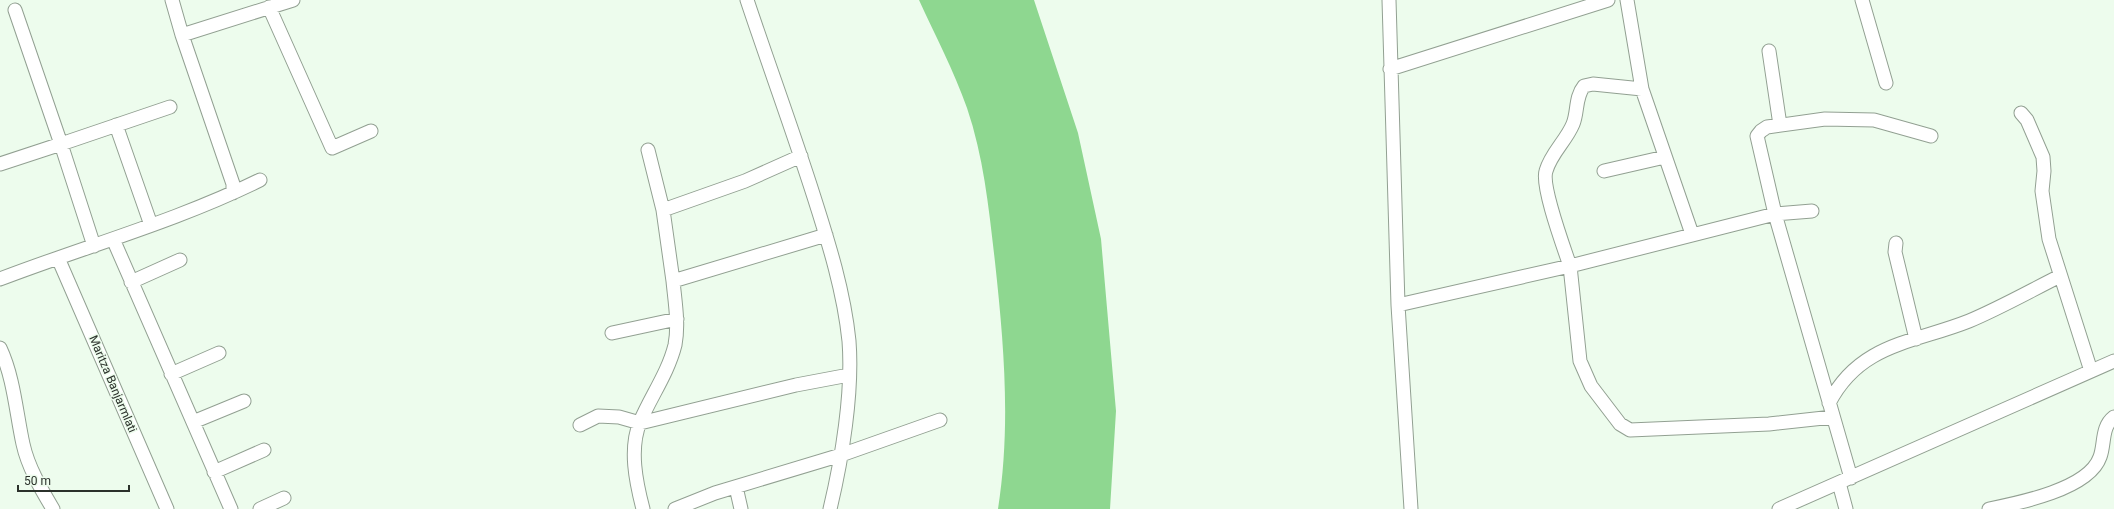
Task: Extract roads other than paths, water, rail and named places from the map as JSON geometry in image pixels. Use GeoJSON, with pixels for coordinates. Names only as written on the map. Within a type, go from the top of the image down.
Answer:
{"type":"FeatureCollection","features":[{"type":"Feature","properties":{"kind":"street"},"geometry":{"type":"LineString","coordinates":[[172,0],[182,36],[233,184],[233,193]]}},
{"type":"Feature","properties":{"kind":"street"},"geometry":{"type":"LineString","coordinates":[[182,36],[293,0]]}},
{"type":"Feature","properties":{"kind":"street"},"geometry":{"type":"LineString","coordinates":[[747,0],[801,156],[826,235],[843,303],[849,342],[849,375],[841,455],[830,509]]}},
{"type":"Feature","properties":{"kind":"street"},"geometry":{"type":"LineString","coordinates":[[1389,0],[1398,304],[1411,509]]}},
{"type":"Feature","properties":{"kind":"street"},"geometry":{"type":"LineString","coordinates":[[1390,69],[1608,0]]}},
{"type":"Feature","properties":{"kind":"street"},"geometry":{"type":"LineString","coordinates":[[1627,0],[1642,89],[1692,234]]}},
{"type":"Feature","properties":{"kind":"street"},"geometry":{"type":"LineString","coordinates":[[1862,0],[1886,83]]}},
{"type":"Feature","properties":{"kind":"street"},"geometry":{"type":"LineString","coordinates":[[269,7],[332,148],[371,131]]}},
{"type":"Feature","properties":{"kind":"street"},"geometry":{"type":"LineString","coordinates":[[15,10],[94,246]]}},
{"type":"Feature","properties":{"kind":"street"},"geometry":{"type":"LineString","coordinates":[[1769,51],[1780,125]]}},
{"type":"Feature","properties":{"kind":"street"},"geometry":{"type":"LineString","coordinates":[[1642,89],[1593,84],[1584,86],[1578,98],[1575,120],[1568,137],[1553,156],[1545,172],[1547,189],[1570,266],[1580,361],[1591,386],[1620,424],[1630,430],[1769,424],[1832,417]]}},
{"type":"Feature","properties":{"kind":"street"},"geometry":{"type":"LineString","coordinates":[[0,164],[170,107]]}},
{"type":"Feature","properties":{"kind":"street"},"geometry":{"type":"LineString","coordinates":[[2021,113],[2027,120],[2043,157],[2044,171],[2042,192],[2049,239],[2091,371]]}},
{"type":"Feature","properties":{"kind":"street"},"geometry":{"type":"LineString","coordinates":[[1846,509],[1845,481],[1830,403],[1775,214],[1757,136],[1760,131],[1767,127],[1825,119],[1874,120],[1931,136]]}},
{"type":"Feature","properties":{"kind":"street"},"geometry":{"type":"LineString","coordinates":[[116,125],[151,225]]}},
{"type":"Feature","properties":{"kind":"street"},"geometry":{"type":"LineString","coordinates":[[643,509],[637,486],[634,445],[640,423],[665,375],[671,358],[675,343],[677,319],[663,210],[648,150]]}},
{"type":"Feature","properties":{"kind":"street"},"geometry":{"type":"LineString","coordinates":[[663,210],[745,181],[801,156]]}},
{"type":"Feature","properties":{"kind":"street"},"geometry":{"type":"LineString","coordinates":[[1604,171],[1665,157]]}},
{"type":"Feature","properties":{"kind":"street"},"geometry":{"type":"LineString","coordinates":[[0,280],[151,225],[233,193],[260,180]]}},
{"type":"Feature","properties":{"kind":"street"},"geometry":{"type":"LineString","coordinates":[[1398,304],[1570,266],[1775,214],[1812,211]]}},
{"type":"Feature","properties":{"kind":"street"},"geometry":{"type":"LineString","coordinates":[[673,281],[826,235]]}},
{"type":"Feature","properties":{"kind":"street"},"geometry":{"type":"LineString","coordinates":[[113,239],[231,509]]}},
{"type":"Feature","properties":{"kind":"street"},"geometry":{"type":"LineString","coordinates":[[1896,243],[1895,252],[1916,339]]}},
{"type":"Feature","properties":{"kind":"street","name":"Maritza Banjarmlati"},"geometry":{"type":"LineString","coordinates":[[58,258],[167,509]]}},
{"type":"Feature","properties":{"kind":"street"},"geometry":{"type":"LineString","coordinates":[[131,282],[180,260]]}},
{"type":"Feature","properties":{"kind":"street"},"geometry":{"type":"LineString","coordinates":[[1830,403],[1837,388],[1865,360],[1886,348],[1970,321],[2060,276]]}},
{"type":"Feature","properties":{"kind":"street"},"geometry":{"type":"LineString","coordinates":[[612,333],[677,319]]}},
{"type":"Feature","properties":{"kind":"street"},"geometry":{"type":"LineString","coordinates":[[0,348],[12,387],[23,445],[52,509]]}},
{"type":"Feature","properties":{"kind":"street"},"geometry":{"type":"LineString","coordinates":[[172,374],[219,353]]}},
{"type":"Feature","properties":{"kind":"street"},"geometry":{"type":"LineString","coordinates":[[1779,509],[2114,361]]}},
{"type":"Feature","properties":{"kind":"street"},"geometry":{"type":"LineString","coordinates":[[580,425],[598,416],[619,417],[640,423],[796,385],[849,375]]}},
{"type":"Feature","properties":{"kind":"street"},"geometry":{"type":"LineString","coordinates":[[193,422],[244,401]]}},
{"type":"Feature","properties":{"kind":"street"},"geometry":{"type":"LineString","coordinates":[[1989,509],[2011,505],[2047,494],[2077,481],[2095,467],[2101,456],[2105,429],[2114,418]]}},
{"type":"Feature","properties":{"kind":"street"},"geometry":{"type":"LineString","coordinates":[[675,509],[736,487],[841,455],[940,420]]}},
{"type":"Feature","properties":{"kind":"street"},"geometry":{"type":"LineString","coordinates":[[214,472],[264,450]]}},
{"type":"Feature","properties":{"kind":"street"},"geometry":{"type":"LineString","coordinates":[[736,487],[741,509]]}},
{"type":"Feature","properties":{"kind":"street"},"geometry":{"type":"LineString","coordinates":[[260,509],[284,498]]}}]}
